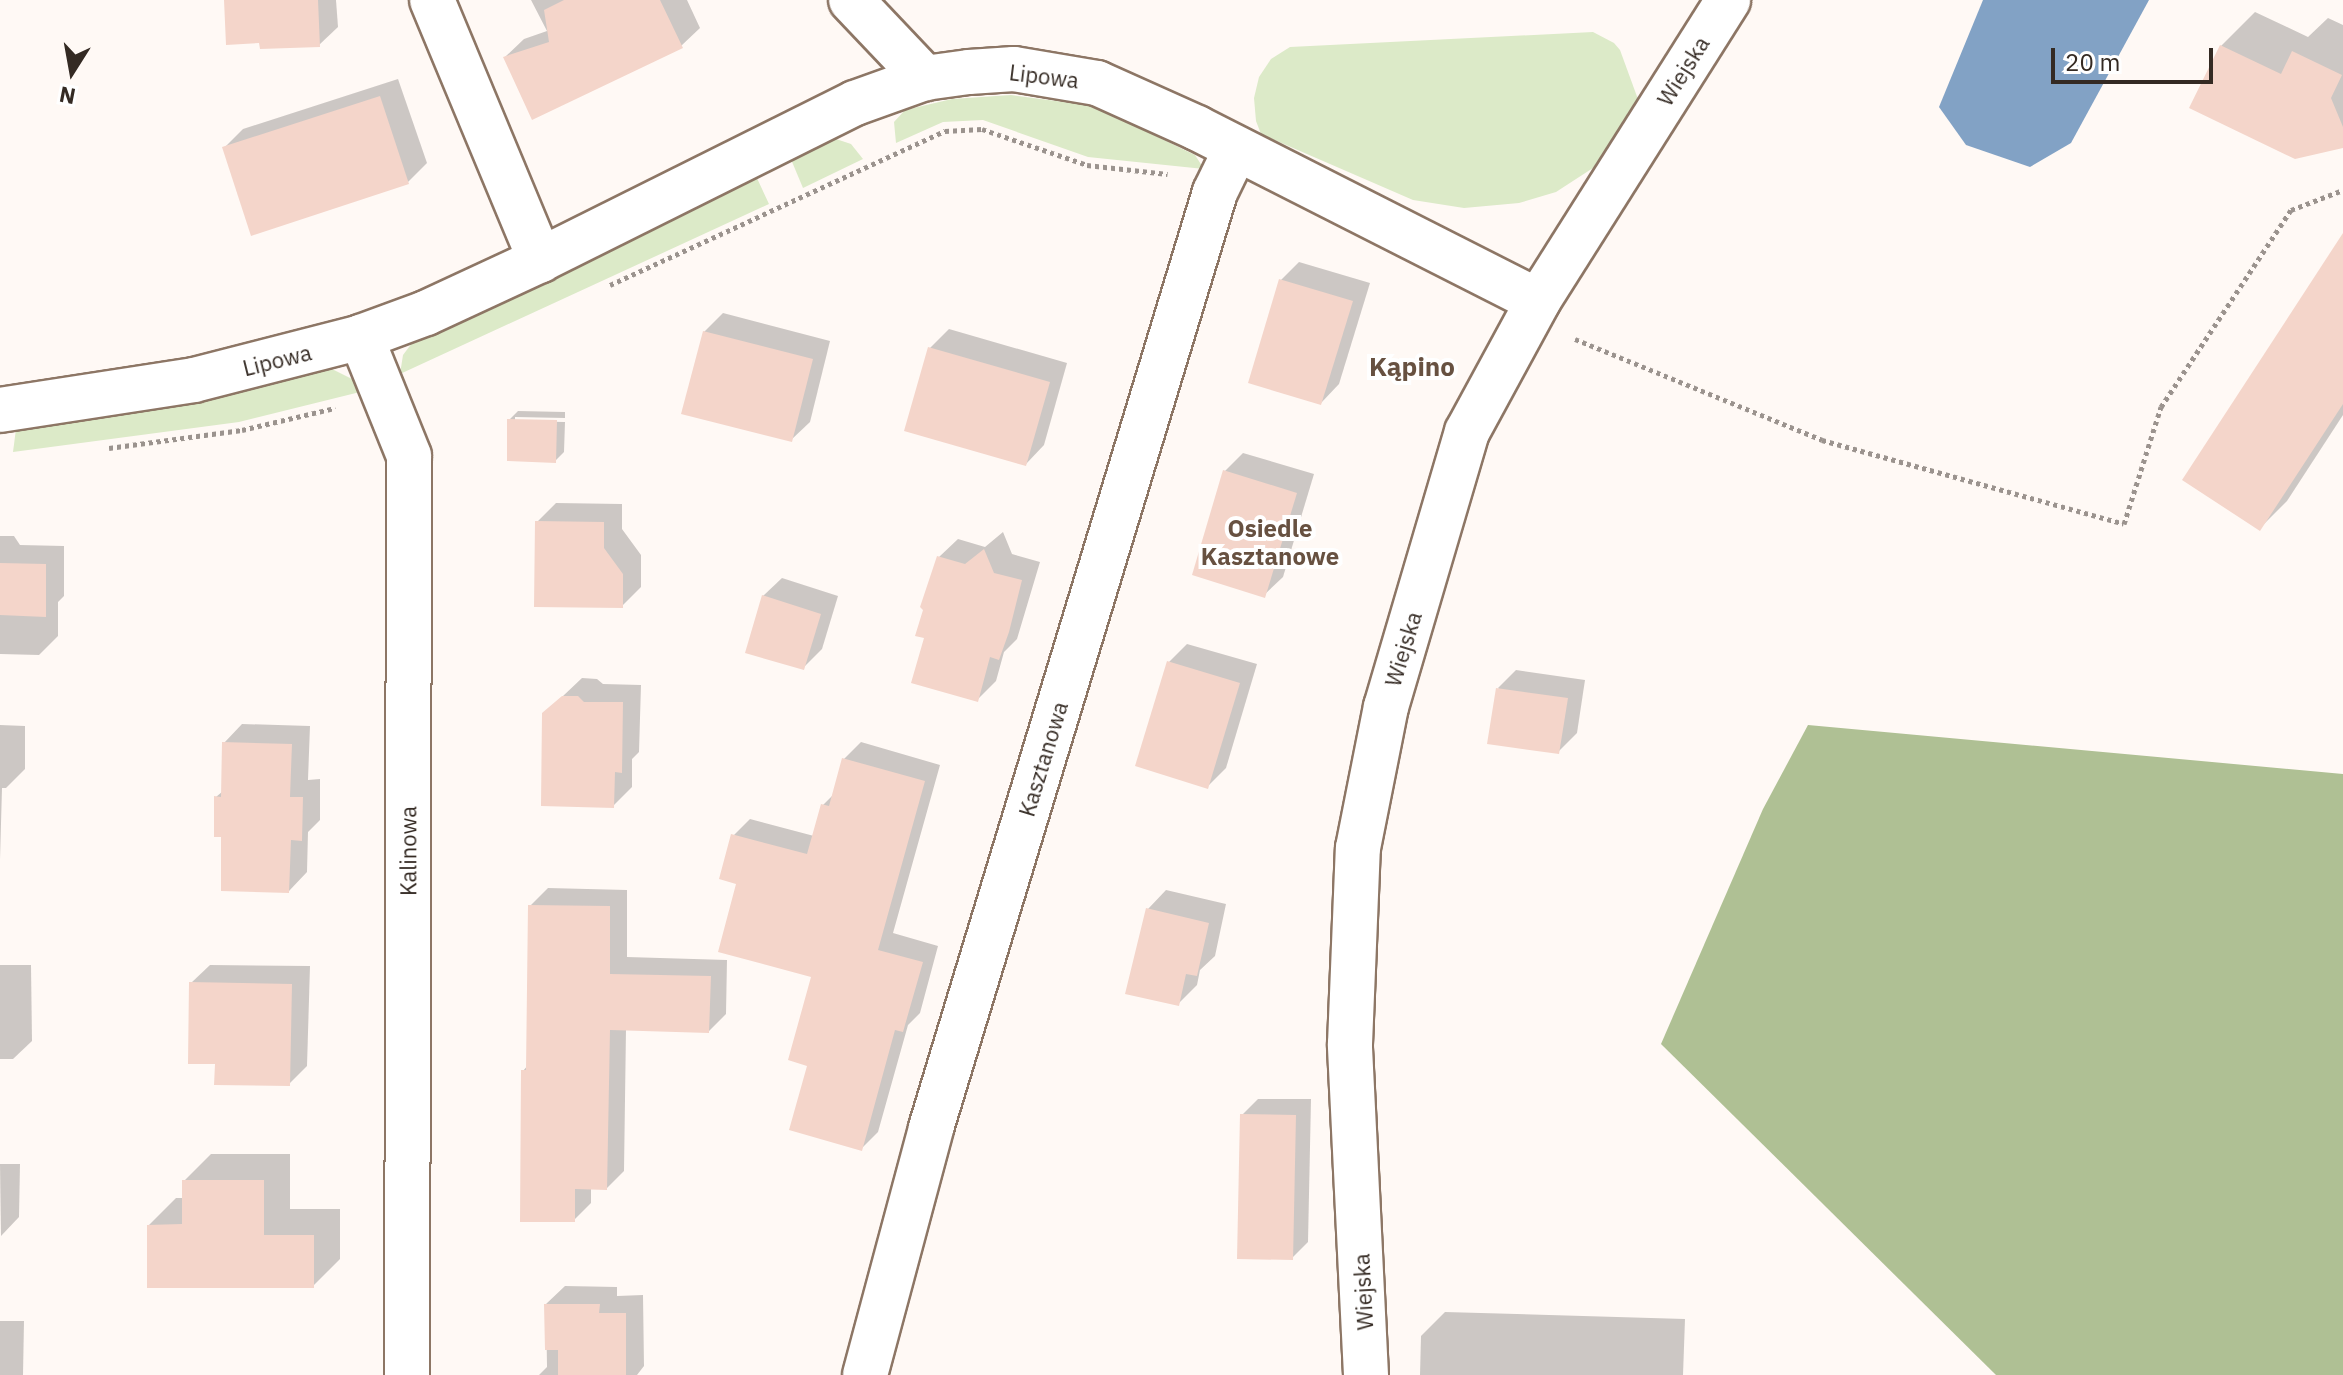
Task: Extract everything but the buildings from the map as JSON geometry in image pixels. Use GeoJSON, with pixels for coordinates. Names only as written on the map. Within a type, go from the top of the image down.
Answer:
{"type":"FeatureCollection","features":[{"type":"Feature","properties":{"kind":"street"},"geometry":{"type":"LineString","coordinates":[[432,0],[540,260]]}},
{"type":"Feature","properties":{"kind":"street"},"geometry":{"type":"LineString","coordinates":[[851,0],[925,78]]}},
{"type":"Feature","properties":{"kind":"street","name":"Wiejska"},"geometry":{"type":"LineString","coordinates":[[1366,1375],[1350,1044],[1358,848],[1386,707],[1467,432],[1538,301],[1728,0]]}},
{"type":"Feature","properties":{"kind":"street","name":"Lipowa"},"geometry":{"type":"LineString","coordinates":[[0,410],[194,380],[361,337],[426,313],[540,260],[865,100],[925,78],[1014,69],[1056,73],[1097,83],[1228,166],[1538,301]]}},
{"type":"Feature","properties":{"kind":"street","name":"Kasztanowa"},"geometry":{"type":"LineString","coordinates":[[865,1375],[935,1113],[1228,166]]}},
{"type":"Feature","properties":{"kind":"street","name":"Kalinowa"},"geometry":{"type":"LineString","coordinates":[[361,337],[409,456],[407,1375]]}},
{"type":"Feature","properties":{"kind":"path"},"geometry":{"type":"LineString","coordinates":[[601,290],[945,131],[982,129],[1087,165],[1228,166]]}},
{"type":"Feature","properties":{"kind":"path"},"geometry":{"type":"LineString","coordinates":[[1538,301],[1575,339],[1822,440],[2124,524],[2161,407],[2291,210],[2343,190]]}},
{"type":"Feature","properties":{"kind":"path"},"geometry":{"type":"LineString","coordinates":[[104,449],[242,430],[320,412],[382,391]]}},
{"type":"Feature","properties":{"kind":"green space"},"geometry":{"type":"Polygon","coordinates":[[[1593,32],[1614,43],[1620,50],[1639,102],[1593,168],[1556,192],[1519,203],[1464,208],[1413,200],[1261,134],[1256,121],[1254,98],[1259,77],[1271,59],[1290,47],[1593,32]]]}},
{"type":"Feature","properties":{"kind":"green space"},"geometry":{"type":"Polygon","coordinates":[[[1011,95],[1094,106],[1195,155],[1204,169],[1088,157],[983,120],[943,122],[896,143],[894,122],[905,110],[952,99],[1011,95]]]}},
{"type":"Feature","properties":{"kind":"green space"},"geometry":{"type":"Polygon","coordinates":[[[833,138],[851,144],[863,159],[803,188],[790,157],[833,138]]]}},
{"type":"Feature","properties":{"kind":"green space"},"geometry":{"type":"Polygon","coordinates":[[[756,176],[769,204],[400,374],[403,355],[415,339],[609,251],[756,176]]]}},
{"type":"Feature","properties":{"kind":"green space"},"geometry":{"type":"Polygon","coordinates":[[[332,369],[352,379],[360,392],[239,422],[13,452],[16,429],[332,369]]]}},
{"type":"Feature","properties":{"kind":"green space"},"geometry":{"type":"Polygon","coordinates":[[[1808,725],[2343,774],[2343,1375],[1996,1375],[1661,1044],[1763,809],[1808,725]]]}},
{"type":"Feature","properties":{"kind":"water"},"geometry":{"type":"Polygon","coordinates":[[[1983,0],[2149,0],[2071,143],[2030,167],[1966,145],[1939,107],[1983,0]]]}},
{"type":"Feature","properties":{"kind":"district","name":"Kąpino"},"geometry":{"type":"Point","coordinates":[1412,367]}},
{"type":"Feature","properties":{"kind":"district","name":"Osiedle Kasztanowe"},"geometry":{"type":"Point","coordinates":[1270,543]}}]}
